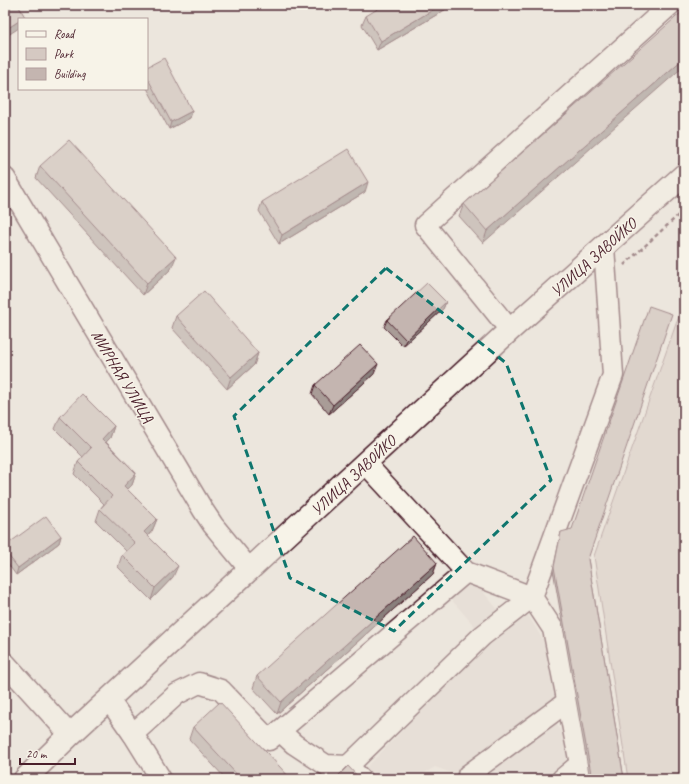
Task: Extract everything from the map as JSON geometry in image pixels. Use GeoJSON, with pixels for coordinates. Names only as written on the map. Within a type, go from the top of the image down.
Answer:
{"type":"FeatureCollection","features":[{"type":"Feature","properties":{"kind":"main road","name":"УЛИЦА ЗАВОЙКО"},"geometry":{"type":"LineString","coordinates":[[26,779],[70,735],[365,463],[510,330],[684,175]]}},
{"type":"Feature","properties":{"kind":"street"},"geometry":{"type":"LineString","coordinates":[[510,330],[424,225],[670,5]]}},
{"type":"Feature","properties":{"kind":"street","name":"МИРНАЯ УЛИЦА"},"geometry":{"type":"LineString","coordinates":[[5,178],[203,510],[213,525],[250,570]]}},
{"type":"Feature","properties":{"kind":"street"},"geometry":{"type":"LineString","coordinates":[[280,731],[294,744],[326,765],[354,772],[482,636],[532,597],[613,375],[604,247]]}},
{"type":"Feature","properties":{"kind":"street"},"geometry":{"type":"LineString","coordinates":[[365,463],[466,572],[532,597],[553,629],[581,772],[562,779]]}},
{"type":"Feature","properties":{"kind":"street"},"geometry":{"type":"LineString","coordinates":[[133,734],[177,694],[200,683],[222,690],[269,740],[466,572]]}},
{"type":"Feature","properties":{"kind":"street"},"geometry":{"type":"LineString","coordinates":[[5,663],[70,735]]}},
{"type":"Feature","properties":{"kind":"street"},"geometry":{"type":"LineString","coordinates":[[109,700],[133,734],[161,779]]}},
{"type":"Feature","properties":{"kind":"street"},"geometry":{"type":"LineString","coordinates":[[472,779],[468,775],[568,701]]}},
{"type":"Feature","properties":{"kind":"path"},"geometry":{"type":"LineString","coordinates":[[606,282],[684,210]]}},
{"type":"Feature","properties":{"kind":"highlighted area"},"geometry":{"type":"Polygon","coordinates":[[[386,268],[506,363],[551,480],[394,631],[290,578],[234,416],[386,268]]]}},
{"type":"Feature","properties":{"kind":"shaded area"},"geometry":{"type":"Polygon","coordinates":[[[475,582],[499,611],[476,628],[450,598],[475,582]]]}},
{"type":"Feature","properties":{"kind":"shaded area"},"geometry":{"type":"Polygon","coordinates":[[[528,615],[548,648],[560,694],[458,775],[435,767],[414,779],[369,779],[363,771],[489,642],[528,615]]]}},
{"type":"Feature","properties":{"kind":"shaded area"},"geometry":{"type":"Polygon","coordinates":[[[554,719],[568,744],[574,779],[484,779],[554,719]]]}},
{"type":"Feature","properties":{"kind":"green space"},"geometry":{"type":"Polygon","coordinates":[[[684,305],[684,779],[628,779],[594,556],[684,305]]]}},
{"type":"Feature","properties":{"kind":"building"},"geometry":{"type":"Polygon","coordinates":[[[5,5],[18,5],[25,17],[18,18],[18,22],[5,30],[5,5]]]}},
{"type":"Feature","properties":{"kind":"building"},"geometry":{"type":"Polygon","coordinates":[[[384,5],[441,5],[381,41],[366,16],[384,5]]]}},
{"type":"Feature","properties":{"kind":"building"},"geometry":{"type":"Polygon","coordinates":[[[684,10],[684,58],[487,231],[464,204],[684,10]]]}},
{"type":"Feature","properties":{"kind":"building"},"geometry":{"type":"Polygon","coordinates":[[[164,58],[192,111],[171,122],[148,79],[148,66],[164,58]]]}},
{"type":"Feature","properties":{"kind":"building"},"geometry":{"type":"Polygon","coordinates":[[[69,140],[176,257],[147,283],[40,166],[69,140]]]}},
{"type":"Feature","properties":{"kind":"building"},"geometry":{"type":"Polygon","coordinates":[[[348,149],[368,182],[282,235],[262,202],[348,149]]]}},
{"type":"Feature","properties":{"kind":"building"},"geometry":{"type":"Polygon","coordinates":[[[427,283],[446,302],[406,340],[387,320],[427,283]]]}},
{"type":"Feature","properties":{"kind":"building"},"geometry":{"type":"Polygon","coordinates":[[[204,291],[258,353],[231,377],[176,316],[204,291]]]}},
{"type":"Feature","properties":{"kind":"building"},"geometry":{"type":"Polygon","coordinates":[[[649,306],[672,314],[588,559],[624,779],[592,779],[554,567],[561,532],[572,529],[649,306]]]}},
{"type":"Feature","properties":{"kind":"building"},"geometry":{"type":"Polygon","coordinates":[[[360,345],[378,364],[333,405],[315,385],[360,345]]]}},
{"type":"Feature","properties":{"kind":"building"},"geometry":{"type":"Polygon","coordinates":[[[82,394],[114,426],[102,439],[136,473],[124,486],[157,519],[144,532],[178,566],[155,588],[122,555],[135,543],[100,509],[112,496],[78,462],[91,448],[60,417],[82,394]]]}},
{"type":"Feature","properties":{"kind":"building"},"geometry":{"type":"Polygon","coordinates":[[[46,516],[61,536],[18,568],[5,551],[5,546],[46,516]]]}},
{"type":"Feature","properties":{"kind":"building"},"geometry":{"type":"Polygon","coordinates":[[[413,536],[437,563],[281,702],[257,676],[413,536]]]}},
{"type":"Feature","properties":{"kind":"building"},"geometry":{"type":"Polygon","coordinates":[[[220,702],[291,779],[241,779],[193,727],[220,702]]]}},
{"type":"Feature","properties":{"kind":"building"},"geometry":{"type":"Polygon","coordinates":[[[348,766],[360,779],[335,779],[348,766]]]}}]}
